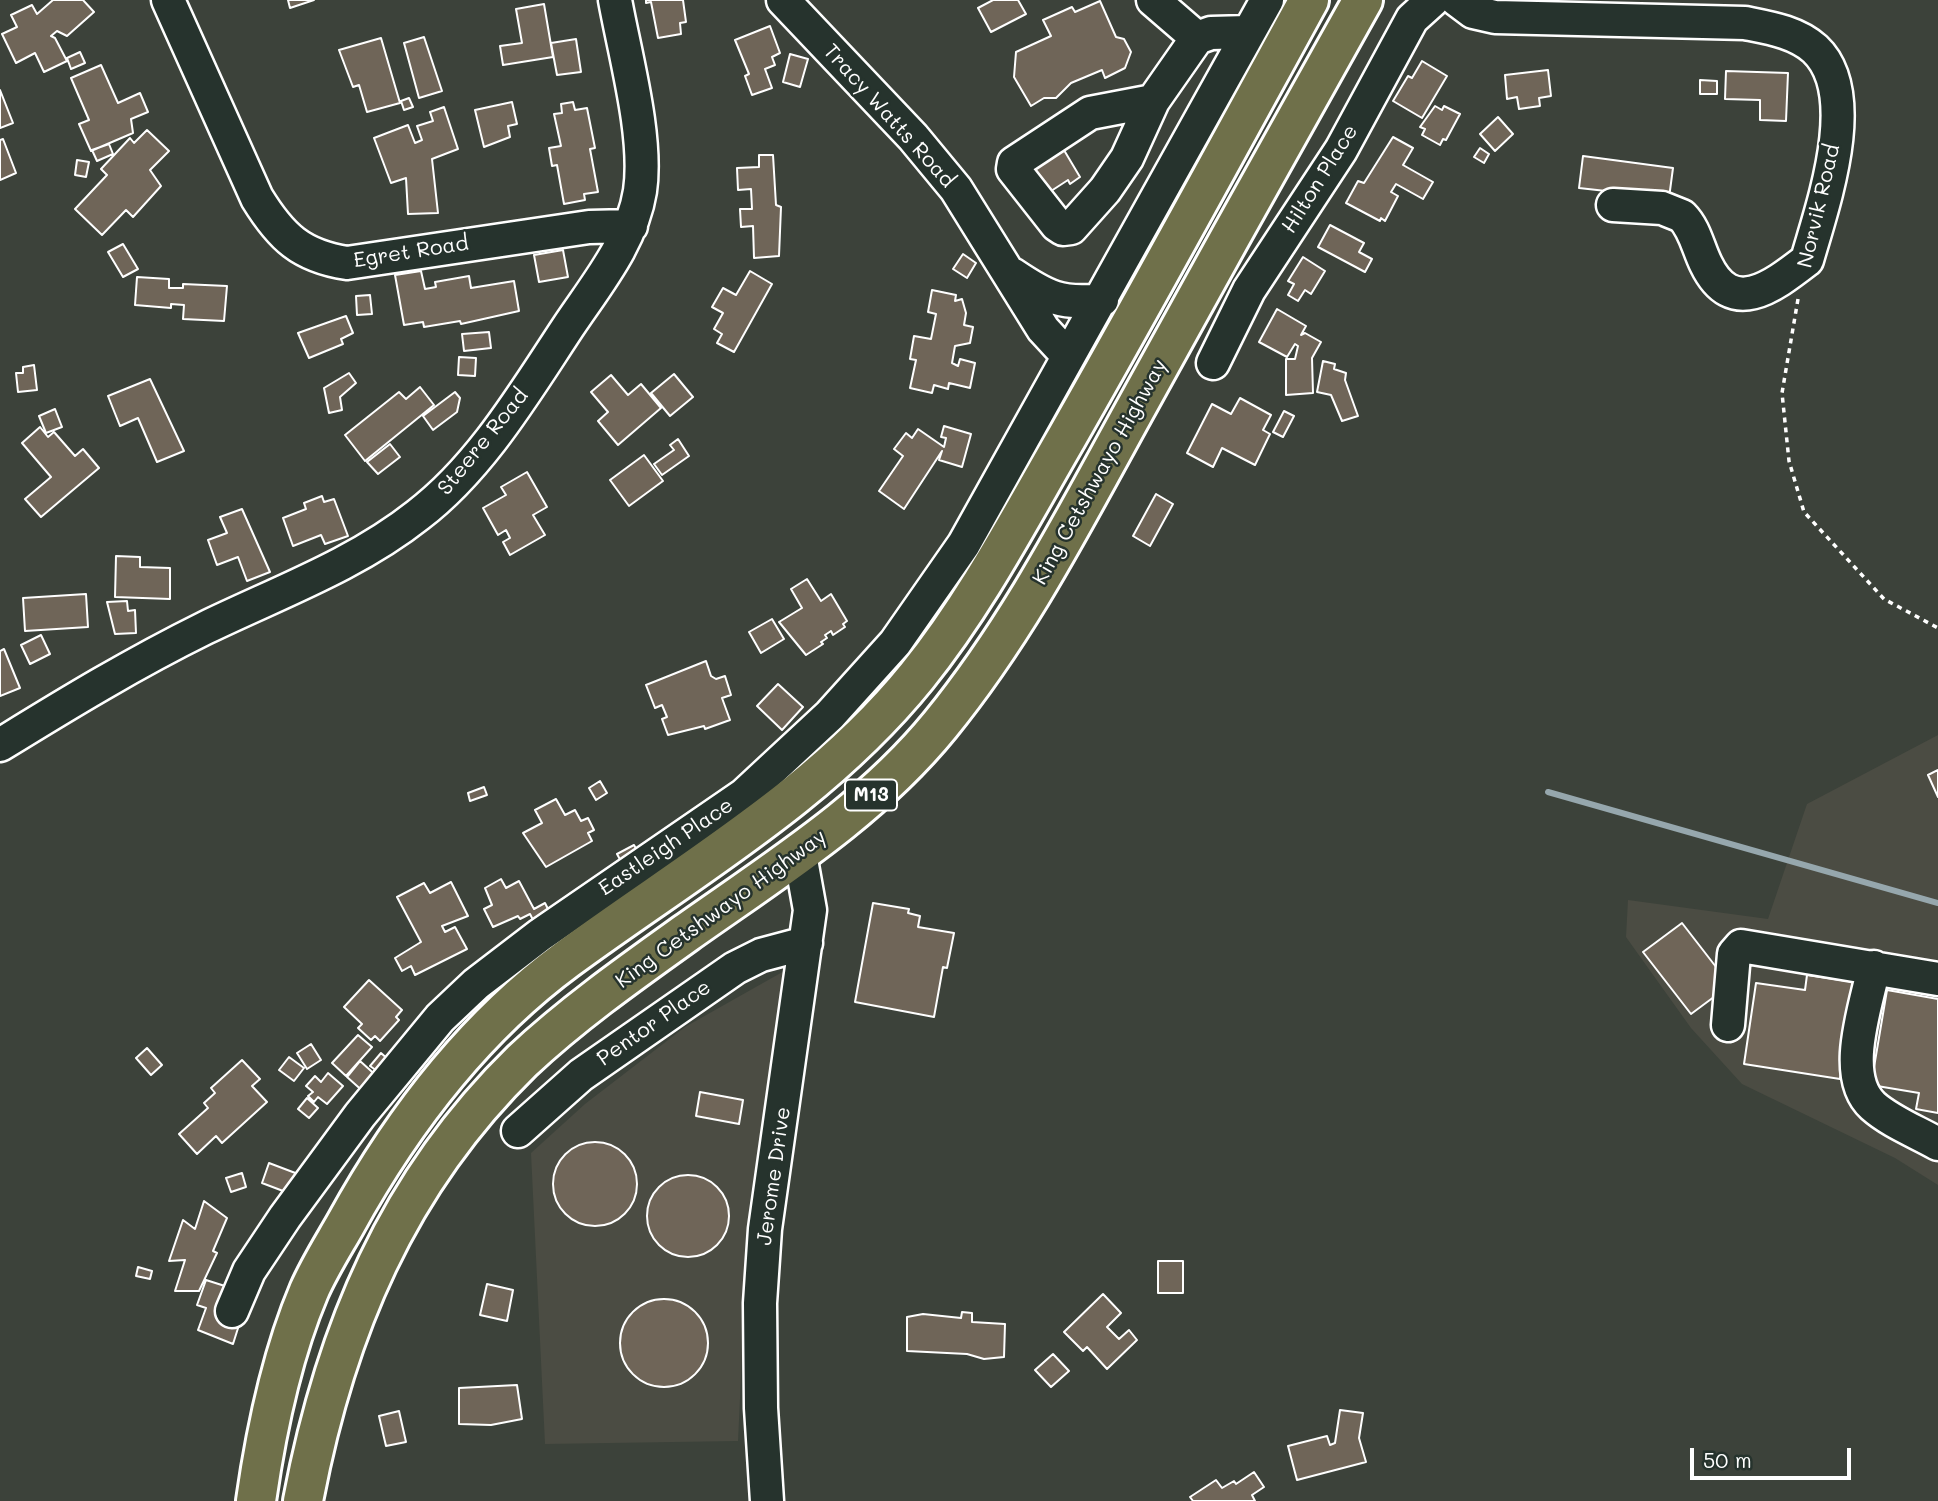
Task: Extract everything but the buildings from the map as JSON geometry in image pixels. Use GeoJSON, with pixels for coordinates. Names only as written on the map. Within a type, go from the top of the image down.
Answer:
{"type":"FeatureCollection","features":[{"type":"Feature","properties":{"kind":"highway","name":"King Cetshwayo Highway"},"geometry":{"type":"LineString","coordinates":[[256,1501],[268,1428],[310,1290],[369,1181],[405,1124],[463,1055],[508,1009],[562,962],[800,794],[880,720],[920,673],[954,627],[1010,537],[1162,272],[1309,0]]}},
{"type":"Feature","properties":{"kind":"highway","name":"King Cetshwayo Highway"},"geometry":{"type":"LineString","coordinates":[[303,1501],[318,1422],[355,1312],[397,1225],[432,1167],[503,1081],[549,1036],[667,947],[800,854],[889,780],[936,731],[988,666],[1056,553],[1363,0]]}},
{"type":"Feature","properties":{"kind":"street","name":"Egret Road"},"geometry":{"type":"LineString","coordinates":[[168,0],[257,198],[274,226],[290,242],[332,260],[347,262],[589,227],[631,226]]}},
{"type":"Feature","properties":{"kind":"street","name":"Steere Road"},"geometry":{"type":"LineString","coordinates":[[0,745],[135,663],[343,564],[420,514],[468,466],[511,411],[610,264],[631,226],[640,190],[641,153],[615,0]]}},
{"type":"Feature","properties":{"kind":"street","name":"Tracy Watts Road"},"geometry":{"type":"LineString","coordinates":[[783,0],[912,137],[956,189],[1011,273],[1043,329],[1067,355]]}},
{"type":"Feature","properties":{"kind":"street"},"geometry":{"type":"LineString","coordinates":[[1153,0],[1197,38]]}},
{"type":"Feature","properties":{"kind":"street"},"geometry":{"type":"LineString","coordinates":[[1067,355],[1102,300],[1267,0]]}},
{"type":"Feature","properties":{"kind":"street","name":"Hilton Place"},"geometry":{"type":"LineString","coordinates":[[1213,363],[1249,290],[1341,150],[1412,19],[1433,0]]}},
{"type":"Feature","properties":{"kind":"street","name":"Norvik Road"},"geometry":{"type":"LineString","coordinates":[[1457,0],[1473,12],[1495,17],[1745,23],[1777,29],[1800,38],[1816,51],[1827,67],[1838,103],[1834,158],[1807,260]]}},
{"type":"Feature","properties":{"kind":"street"},"geometry":{"type":"LineString","coordinates":[[1153,101],[1090,113],[1014,163],[1013,169],[1057,225],[1063,229],[1071,228],[1105,190],[1127,158],[1153,101],[1197,38],[1211,33],[1248,32]]}},
{"type":"Feature","properties":{"kind":"street"},"geometry":{"type":"LineString","coordinates":[[1613,205],[1662,208],[1682,216],[1707,267],[1721,286],[1732,295],[1749,294],[1807,260]]}},
{"type":"Feature","properties":{"kind":"street","name":"Tracy Watts Road"},"geometry":{"type":"LineString","coordinates":[[1011,273],[1064,302],[1102,300]]}},
{"type":"Feature","properties":{"kind":"street"},"geometry":{"type":"LineString","coordinates":[[1043,329],[1045,396]]}},
{"type":"Feature","properties":{"kind":"street","name":"Eastleigh Place"},"geometry":{"type":"LineString","coordinates":[[232,1311],[249,1270],[285,1217],[359,1115],[440,1018],[476,984],[540,935],[744,795],[830,715],[895,643],[964,544],[1067,355]]}},
{"type":"Feature","properties":{"kind":"street","name":"Jerome Drive"},"geometry":{"type":"LineString","coordinates":[[767,1501],[761,1408],[760,1303],[763,1254],[810,910],[800,854]]}},
{"type":"Feature","properties":{"kind":"street","name":"Pentor Place"},"geometry":{"type":"LineString","coordinates":[[518,1131],[581,1075],[724,975],[761,955],[806,943]]}},
{"type":"Feature","properties":{"kind":"street"},"geometry":{"type":"LineString","coordinates":[[1728,1025],[1734,954],[1741,946],[1938,979]]}},
{"type":"Feature","properties":{"kind":"street"},"geometry":{"type":"LineString","coordinates":[[1874,967],[1856,1063],[1856,1080],[1873,1106],[1938,1144]]}},
{"type":"Feature","properties":{"kind":"path","name":"Norvik Road"},"geometry":{"type":"LineString","coordinates":[[1807,260],[1782,393],[1789,461],[1804,512],[1884,599],[1938,628]]}},
{"type":"Feature","properties":{"kind":"shaded area"},"geometry":{"type":"Polygon","coordinates":[[[1938,735],[1938,1185],[1895,1158],[1742,1084],[1691,1028],[1626,937],[1628,900],[1768,919],[1807,804],[1938,735]]]}},
{"type":"Feature","properties":{"kind":"shaded area"},"geometry":{"type":"Polygon","coordinates":[[[786,970],[749,1207],[738,1441],[545,1444],[531,1153],[585,1104],[685,1027],[786,970]]]}},
{"type":"Feature","properties":{"kind":"waterway"},"geometry":{"type":"LineString","coordinates":[[1548,792],[1938,903]]}}]}
